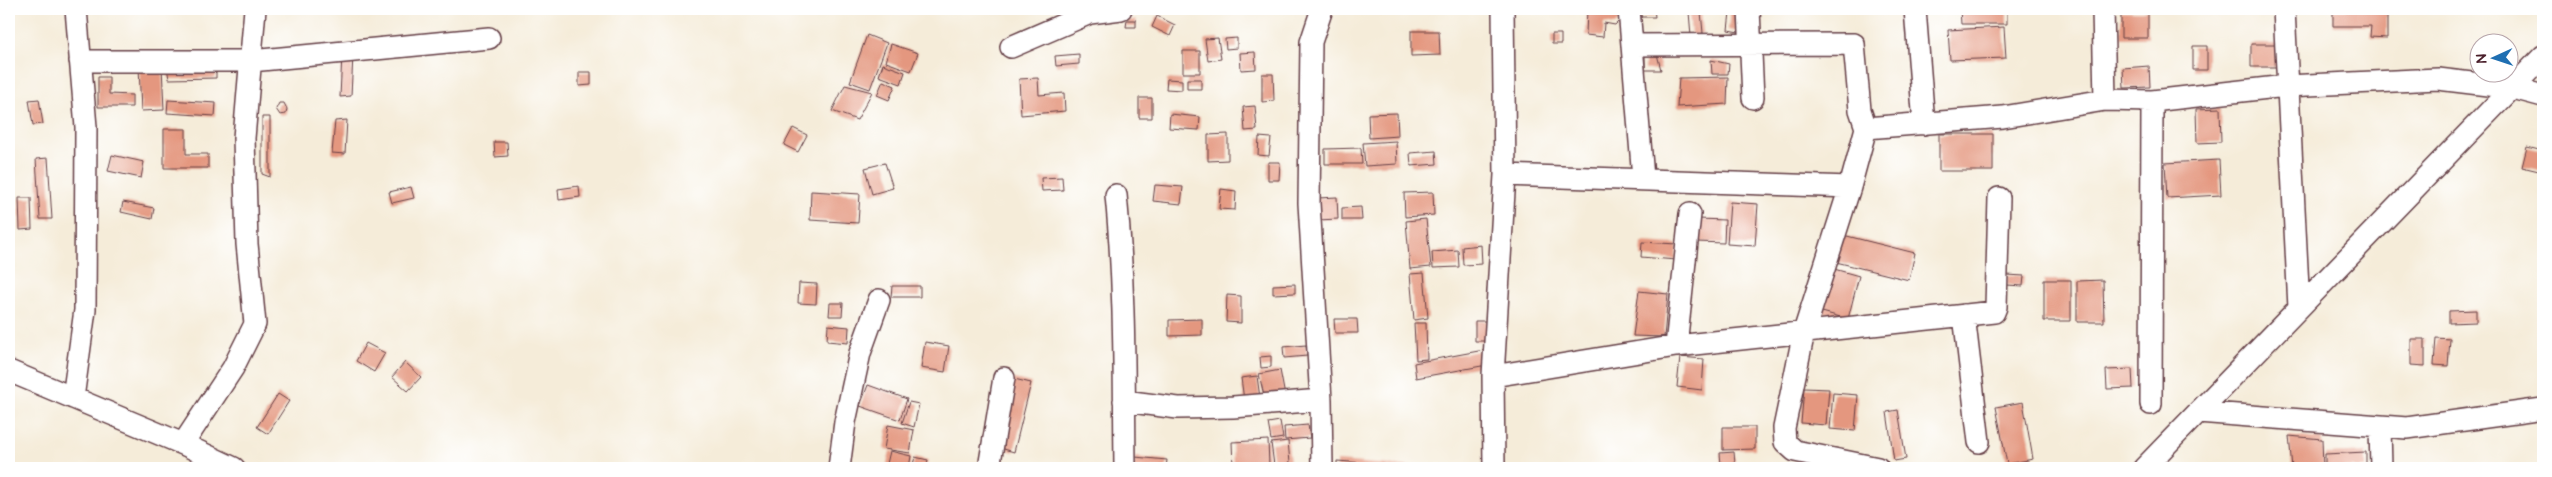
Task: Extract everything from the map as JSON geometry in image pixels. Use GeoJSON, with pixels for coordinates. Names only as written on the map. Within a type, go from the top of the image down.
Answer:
{"type":"FeatureCollection","features":[{"type":"Feature","properties":{"kind":"street"},"geometry":{"type":"LineString","coordinates":[[73,398],[85,310],[86,128],[76,9]]}},
{"type":"Feature","properties":{"kind":"street"},"geometry":{"type":"LineString","coordinates":[[183,444],[234,368],[255,324],[247,244],[244,138],[255,9]]}},
{"type":"Feature","properties":{"kind":"street"},"geometry":{"type":"LineString","coordinates":[[1011,47],[1090,13],[1122,9]]}},
{"type":"Feature","properties":{"kind":"street"},"geometry":{"type":"LineString","coordinates":[[1322,9],[1311,42],[1309,203],[1321,400],[1322,468]]}},
{"type":"Feature","properties":{"kind":"street"},"geometry":{"type":"LineString","coordinates":[[1494,468],[1493,376],[1505,175],[1503,9]]}},
{"type":"Feature","properties":{"kind":"street"},"geometry":{"type":"LineString","coordinates":[[1629,9],[1643,178]]}},
{"type":"Feature","properties":{"kind":"street"},"geometry":{"type":"LineString","coordinates":[[1749,9],[1753,98]]}},
{"type":"Feature","properties":{"kind":"street"},"geometry":{"type":"LineString","coordinates":[[1915,9],[1924,124]]}},
{"type":"Feature","properties":{"kind":"street"},"geometry":{"type":"LineString","coordinates":[[2103,9],[2105,100]]}},
{"type":"Feature","properties":{"kind":"street"},"geometry":{"type":"LineString","coordinates":[[2284,9],[2286,86],[2299,308]]}},
{"type":"Feature","properties":{"kind":"street"},"geometry":{"type":"LineString","coordinates":[[80,61],[251,61],[489,38]]}},
{"type":"Feature","properties":{"kind":"street"},"geometry":{"type":"LineString","coordinates":[[1632,45],[1854,44],[1860,110],[1866,128],[1850,187],[1804,332],[1784,428],[1785,442],[1795,451],[1878,468]]}},
{"type":"Feature","properties":{"kind":"street"},"geometry":{"type":"LineString","coordinates":[[2144,468],[2543,56]]}},
{"type":"Feature","properties":{"kind":"street"},"geometry":{"type":"LineString","coordinates":[[1866,128],[2003,116],[2105,100],[2152,100],[2286,86],[2438,79],[2513,88],[2543,96]]}},
{"type":"Feature","properties":{"kind":"street"},"geometry":{"type":"LineString","coordinates":[[2151,404],[2152,100]]}},
{"type":"Feature","properties":{"kind":"street"},"geometry":{"type":"LineString","coordinates":[[1505,175],[1643,178],[1850,187]]}},
{"type":"Feature","properties":{"kind":"street"},"geometry":{"type":"LineString","coordinates":[[1116,194],[1123,259],[1126,337],[1124,401],[1125,468]]}},
{"type":"Feature","properties":{"kind":"street"},"geometry":{"type":"LineString","coordinates":[[1493,376],[1676,346],[1994,312],[1996,307],[1999,198]]}},
{"type":"Feature","properties":{"kind":"street"},"geometry":{"type":"LineString","coordinates":[[1676,346],[1690,214]]}},
{"type":"Feature","properties":{"kind":"street"},"geometry":{"type":"LineString","coordinates":[[839,468],[845,422],[860,353],[879,300]]}},
{"type":"Feature","properties":{"kind":"street"},"geometry":{"type":"LineString","coordinates":[[1964,316],[1979,442]]}},
{"type":"Feature","properties":{"kind":"street"},"geometry":{"type":"LineString","coordinates":[[9,371],[183,444],[234,468]]}},
{"type":"Feature","properties":{"kind":"street"},"geometry":{"type":"LineString","coordinates":[[989,468],[1004,378]]}},
{"type":"Feature","properties":{"kind":"street"},"geometry":{"type":"LineString","coordinates":[[1124,401],[1178,408],[1233,407],[1321,400]]}},
{"type":"Feature","properties":{"kind":"street"},"geometry":{"type":"LineString","coordinates":[[2198,412],[2407,428],[2543,409]]}},
{"type":"Feature","properties":{"kind":"street"},"geometry":{"type":"LineString","coordinates":[[2380,427],[2381,468]]}},
{"type":"Feature","properties":{"kind":"building"},"geometry":{"type":"Polygon","coordinates":[[[1587,9],[1621,9],[1622,18],[1615,25],[1604,23],[1603,37],[1586,35],[1587,9]]]}},
{"type":"Feature","properties":{"kind":"building"},"geometry":{"type":"Polygon","coordinates":[[[1640,9],[1654,9],[1655,17],[1641,17],[1640,9]]]}},
{"type":"Feature","properties":{"kind":"building"},"geometry":{"type":"Polygon","coordinates":[[[1960,9],[2007,9],[2007,24],[1961,24],[1960,9]]]}},
{"type":"Feature","properties":{"kind":"building"},"geometry":{"type":"Polygon","coordinates":[[[2333,9],[2387,9],[2387,38],[2370,37],[2371,26],[2333,26],[2333,9]]]}},
{"type":"Feature","properties":{"kind":"building"},"geometry":{"type":"Polygon","coordinates":[[[1740,10],[1739,32],[1728,30],[1730,12],[1740,10]]]}},
{"type":"Feature","properties":{"kind":"building"},"geometry":{"type":"Polygon","coordinates":[[[2121,11],[2148,11],[2148,38],[2121,38],[2121,11]]]}},
{"type":"Feature","properties":{"kind":"building"},"geometry":{"type":"Polygon","coordinates":[[[1689,12],[1701,12],[1703,33],[1691,36],[1689,12]]]}},
{"type":"Feature","properties":{"kind":"building"},"geometry":{"type":"Polygon","coordinates":[[[1157,16],[1175,25],[1170,36],[1152,27],[1157,16]]]}},
{"type":"Feature","properties":{"kind":"building"},"geometry":{"type":"Polygon","coordinates":[[[1127,20],[1136,20],[1136,27],[1126,27],[1127,20]]]}},
{"type":"Feature","properties":{"kind":"building"},"geometry":{"type":"Polygon","coordinates":[[[2004,27],[2006,58],[1950,60],[1948,30],[2004,27]]]}},
{"type":"Feature","properties":{"kind":"building"},"geometry":{"type":"Polygon","coordinates":[[[1411,31],[1439,31],[1440,55],[1411,56],[1411,31]]]}},
{"type":"Feature","properties":{"kind":"building"},"geometry":{"type":"Polygon","coordinates":[[[1552,34],[1561,34],[1561,44],[1552,44],[1552,34]]]}},
{"type":"Feature","properties":{"kind":"building"},"geometry":{"type":"Polygon","coordinates":[[[867,35],[887,43],[870,89],[850,82],[867,35]]]}},
{"type":"Feature","properties":{"kind":"building"},"geometry":{"type":"Polygon","coordinates":[[[1218,38],[1221,59],[1208,61],[1205,39],[1218,38]]]}},
{"type":"Feature","properties":{"kind":"building"},"geometry":{"type":"Polygon","coordinates":[[[1237,38],[1237,48],[1226,49],[1225,39],[1237,38]]]}},
{"type":"Feature","properties":{"kind":"building"},"geometry":{"type":"Polygon","coordinates":[[[891,44],[918,53],[911,71],[886,62],[891,44]]]}},
{"type":"Feature","properties":{"kind":"building"},"geometry":{"type":"Polygon","coordinates":[[[2251,44],[2282,44],[2283,67],[2251,67],[2251,44]]]}},
{"type":"Feature","properties":{"kind":"building"},"geometry":{"type":"Polygon","coordinates":[[[2193,46],[2207,46],[2207,70],[2193,70],[2193,46]]]}},
{"type":"Feature","properties":{"kind":"building"},"geometry":{"type":"Polygon","coordinates":[[[1656,50],[1661,70],[1645,70],[1645,52],[1656,50]]]}},
{"type":"Feature","properties":{"kind":"building"},"geometry":{"type":"Polygon","coordinates":[[[1183,51],[1200,51],[1200,73],[1183,73],[1183,51]]]}},
{"type":"Feature","properties":{"kind":"building"},"geometry":{"type":"Polygon","coordinates":[[[1255,52],[1256,69],[1241,70],[1240,53],[1255,52]]]}},
{"type":"Feature","properties":{"kind":"building"},"geometry":{"type":"Polygon","coordinates":[[[342,54],[353,55],[351,96],[340,97],[342,54]]]}},
{"type":"Feature","properties":{"kind":"building"},"geometry":{"type":"Polygon","coordinates":[[[1079,54],[1079,64],[1056,66],[1055,56],[1079,54]]]}},
{"type":"Feature","properties":{"kind":"building"},"geometry":{"type":"Polygon","coordinates":[[[1711,60],[1729,64],[1728,74],[1712,74],[1711,60]]]}},
{"type":"Feature","properties":{"kind":"building"},"geometry":{"type":"Polygon","coordinates":[[[216,64],[216,78],[169,79],[167,67],[216,64]]]}},
{"type":"Feature","properties":{"kind":"building"},"geometry":{"type":"Polygon","coordinates":[[[883,64],[905,72],[901,84],[879,76],[883,64]]]}},
{"type":"Feature","properties":{"kind":"building"},"geometry":{"type":"Polygon","coordinates":[[[162,66],[164,110],[141,111],[139,67],[162,66]]]}},
{"type":"Feature","properties":{"kind":"building"},"geometry":{"type":"Polygon","coordinates":[[[2149,66],[2150,87],[2124,88],[2123,68],[2149,66]]]}},
{"type":"Feature","properties":{"kind":"building"},"geometry":{"type":"Polygon","coordinates":[[[579,72],[591,72],[591,85],[579,86],[579,72]]]}},
{"type":"Feature","properties":{"kind":"building"},"geometry":{"type":"Polygon","coordinates":[[[1262,74],[1273,74],[1274,101],[1262,102],[1262,74]]]}},
{"type":"Feature","properties":{"kind":"building"},"geometry":{"type":"Polygon","coordinates":[[[98,77],[109,77],[109,94],[132,95],[132,107],[98,107],[98,77]]]}},
{"type":"Feature","properties":{"kind":"building"},"geometry":{"type":"Polygon","coordinates":[[[1728,77],[1727,104],[1677,107],[1679,78],[1728,77]]]}},
{"type":"Feature","properties":{"kind":"building"},"geometry":{"type":"Polygon","coordinates":[[[1038,78],[1039,95],[1064,93],[1065,111],[1021,115],[1019,79],[1038,78]]]}},
{"type":"Feature","properties":{"kind":"building"},"geometry":{"type":"Polygon","coordinates":[[[1167,79],[1182,80],[1182,90],[1166,89],[1167,79]]]}},
{"type":"Feature","properties":{"kind":"building"},"geometry":{"type":"Polygon","coordinates":[[[1187,79],[1201,79],[1201,89],[1187,89],[1187,79]]]}},
{"type":"Feature","properties":{"kind":"building"},"geometry":{"type":"Polygon","coordinates":[[[883,81],[895,86],[889,100],[877,95],[883,81]]]}},
{"type":"Feature","properties":{"kind":"building"},"geometry":{"type":"Polygon","coordinates":[[[845,85],[872,92],[857,120],[832,111],[845,85]]]}},
{"type":"Feature","properties":{"kind":"building"},"geometry":{"type":"Polygon","coordinates":[[[1139,98],[1152,98],[1152,118],[1139,118],[1139,98]]]}},
{"type":"Feature","properties":{"kind":"building"},"geometry":{"type":"Polygon","coordinates":[[[39,99],[43,124],[33,125],[29,100],[39,99]]]}},
{"type":"Feature","properties":{"kind":"building"},"geometry":{"type":"Polygon","coordinates":[[[168,100],[216,103],[215,116],[167,113],[168,100]]]}},
{"type":"Feature","properties":{"kind":"building"},"geometry":{"type":"Polygon","coordinates":[[[279,103],[284,103],[287,109],[286,114],[280,115],[276,109],[279,103]]]}},
{"type":"Feature","properties":{"kind":"building"},"geometry":{"type":"Polygon","coordinates":[[[1255,106],[1257,130],[1245,131],[1243,107],[1255,106]]]}},
{"type":"Feature","properties":{"kind":"building"},"geometry":{"type":"Polygon","coordinates":[[[2220,108],[2221,142],[2197,143],[2196,109],[2220,108]]]}},
{"type":"Feature","properties":{"kind":"building"},"geometry":{"type":"Polygon","coordinates":[[[1397,113],[1398,136],[1369,138],[1368,114],[1397,113]]]}},
{"type":"Feature","properties":{"kind":"building"},"geometry":{"type":"Polygon","coordinates":[[[1170,114],[1200,117],[1199,130],[1169,128],[1170,114]]]}},
{"type":"Feature","properties":{"kind":"building"},"geometry":{"type":"Polygon","coordinates":[[[262,117],[270,117],[270,177],[262,174],[262,117]]]}},
{"type":"Feature","properties":{"kind":"building"},"geometry":{"type":"Polygon","coordinates":[[[347,120],[345,154],[332,153],[335,121],[347,120]]]}},
{"type":"Feature","properties":{"kind":"building"},"geometry":{"type":"Polygon","coordinates":[[[793,128],[807,135],[798,152],[784,145],[793,128]]]}},
{"type":"Feature","properties":{"kind":"building"},"geometry":{"type":"Polygon","coordinates":[[[164,129],[186,129],[186,154],[208,154],[208,168],[164,168],[164,129]]]}},
{"type":"Feature","properties":{"kind":"building"},"geometry":{"type":"Polygon","coordinates":[[[1228,134],[1228,160],[1208,161],[1208,135],[1228,134]]]}},
{"type":"Feature","properties":{"kind":"building"},"geometry":{"type":"Polygon","coordinates":[[[1939,134],[1993,134],[1993,171],[1939,171],[1939,134]]]}},
{"type":"Feature","properties":{"kind":"building"},"geometry":{"type":"Polygon","coordinates":[[[1259,137],[1271,138],[1269,156],[1258,155],[1259,137]]]}},
{"type":"Feature","properties":{"kind":"building"},"geometry":{"type":"Polygon","coordinates":[[[1396,141],[1397,164],[1365,166],[1363,143],[1396,141]]]}},
{"type":"Feature","properties":{"kind":"building"},"geometry":{"type":"Polygon","coordinates":[[[494,142],[507,142],[508,156],[495,157],[494,142]]]}},
{"type":"Feature","properties":{"kind":"building"},"geometry":{"type":"Polygon","coordinates":[[[2527,147],[2543,151],[2543,172],[2522,167],[2527,147]]]}},
{"type":"Feature","properties":{"kind":"building"},"geometry":{"type":"Polygon","coordinates":[[[1361,148],[1362,164],[1325,164],[1325,149],[1361,148]]]}},
{"type":"Feature","properties":{"kind":"building"},"geometry":{"type":"Polygon","coordinates":[[[1436,151],[1437,164],[1411,166],[1410,153],[1436,151]]]}},
{"type":"Feature","properties":{"kind":"building"},"geometry":{"type":"Polygon","coordinates":[[[112,155],[144,162],[141,178],[108,171],[112,155]]]}},
{"type":"Feature","properties":{"kind":"building"},"geometry":{"type":"Polygon","coordinates":[[[48,158],[52,219],[40,219],[36,159],[48,158]]]}},
{"type":"Feature","properties":{"kind":"building"},"geometry":{"type":"Polygon","coordinates":[[[2219,160],[2221,195],[2167,198],[2165,163],[2219,160]]]}},
{"type":"Feature","properties":{"kind":"building"},"geometry":{"type":"Polygon","coordinates":[[[1268,162],[1280,162],[1279,180],[1268,180],[1268,162]]]}},
{"type":"Feature","properties":{"kind":"building"},"geometry":{"type":"Polygon","coordinates":[[[885,163],[893,188],[872,194],[865,168],[885,163]]]}},
{"type":"Feature","properties":{"kind":"building"},"geometry":{"type":"Polygon","coordinates":[[[1062,177],[1063,190],[1042,191],[1041,178],[1062,177]]]}},
{"type":"Feature","properties":{"kind":"building"},"geometry":{"type":"Polygon","coordinates":[[[1155,185],[1183,187],[1181,204],[1153,201],[1155,185]]]}},
{"type":"Feature","properties":{"kind":"building"},"geometry":{"type":"Polygon","coordinates":[[[579,186],[580,197],[559,200],[558,189],[579,186]]]}},
{"type":"Feature","properties":{"kind":"building"},"geometry":{"type":"Polygon","coordinates":[[[411,187],[414,198],[392,203],[389,192],[411,187]]]}},
{"type":"Feature","properties":{"kind":"building"},"geometry":{"type":"Polygon","coordinates":[[[1221,189],[1236,191],[1235,210],[1219,209],[1221,189]]]}},
{"type":"Feature","properties":{"kind":"building"},"geometry":{"type":"Polygon","coordinates":[[[811,191],[860,194],[858,223],[810,220],[811,191]]]}},
{"type":"Feature","properties":{"kind":"building"},"geometry":{"type":"Polygon","coordinates":[[[1433,192],[1434,215],[1405,217],[1404,193],[1433,192]]]}},
{"type":"Feature","properties":{"kind":"building"},"geometry":{"type":"Polygon","coordinates":[[[1337,197],[1338,219],[1318,220],[1318,198],[1337,197]]]}},
{"type":"Feature","properties":{"kind":"building"},"geometry":{"type":"Polygon","coordinates":[[[19,198],[31,198],[32,229],[20,230],[19,198]]]}},
{"type":"Feature","properties":{"kind":"building"},"geometry":{"type":"Polygon","coordinates":[[[123,202],[154,208],[152,219],[121,212],[123,202]]]}},
{"type":"Feature","properties":{"kind":"building"},"geometry":{"type":"Polygon","coordinates":[[[1730,202],[1758,204],[1755,246],[1727,244],[1730,202]]]}},
{"type":"Feature","properties":{"kind":"building"},"geometry":{"type":"Polygon","coordinates":[[[1361,207],[1362,220],[1342,220],[1342,208],[1361,207]]]}},
{"type":"Feature","properties":{"kind":"building"},"geometry":{"type":"Polygon","coordinates":[[[1426,219],[1431,267],[1410,269],[1406,221],[1426,219]]]}},
{"type":"Feature","properties":{"kind":"building"},"geometry":{"type":"Polygon","coordinates":[[[1698,219],[1725,220],[1724,243],[1697,242],[1698,219]]]}},
{"type":"Feature","properties":{"kind":"building"},"geometry":{"type":"Polygon","coordinates":[[[1843,235],[1915,253],[1909,280],[1836,262],[1843,235]]]}},
{"type":"Feature","properties":{"kind":"building"},"geometry":{"type":"Polygon","coordinates":[[[1642,242],[1677,244],[1676,260],[1641,257],[1642,242]]]}},
{"type":"Feature","properties":{"kind":"building"},"geometry":{"type":"Polygon","coordinates":[[[1481,245],[1482,264],[1463,265],[1462,247],[1481,245]]]}},
{"type":"Feature","properties":{"kind":"building"},"geometry":{"type":"Polygon","coordinates":[[[1458,250],[1459,267],[1433,268],[1432,252],[1458,250]]]}},
{"type":"Feature","properties":{"kind":"building"},"geometry":{"type":"Polygon","coordinates":[[[1834,269],[1859,276],[1848,319],[1822,312],[1834,269]]]}},
{"type":"Feature","properties":{"kind":"building"},"geometry":{"type":"Polygon","coordinates":[[[1424,273],[1428,318],[1414,320],[1410,274],[1424,273]]]}},
{"type":"Feature","properties":{"kind":"building"},"geometry":{"type":"Polygon","coordinates":[[[2007,275],[2024,276],[2023,286],[2007,285],[2007,275]]]}},
{"type":"Feature","properties":{"kind":"building"},"geometry":{"type":"Polygon","coordinates":[[[2044,280],[2071,280],[2071,321],[2044,321],[2044,280]]]}},
{"type":"Feature","properties":{"kind":"building"},"geometry":{"type":"Polygon","coordinates":[[[2103,280],[2104,322],[2077,322],[2077,281],[2103,280]]]}},
{"type":"Feature","properties":{"kind":"building"},"geometry":{"type":"Polygon","coordinates":[[[799,283],[817,284],[816,304],[798,303],[799,283]]]}},
{"type":"Feature","properties":{"kind":"building"},"geometry":{"type":"Polygon","coordinates":[[[1295,284],[1295,293],[1273,294],[1273,285],[1295,284]]]}},
{"type":"Feature","properties":{"kind":"building"},"geometry":{"type":"Polygon","coordinates":[[[892,286],[920,286],[920,297],[891,297],[892,286]]]}},
{"type":"Feature","properties":{"kind":"building"},"geometry":{"type":"Polygon","coordinates":[[[1639,291],[1668,294],[1664,337],[1633,336],[1639,291]]]}},
{"type":"Feature","properties":{"kind":"building"},"geometry":{"type":"Polygon","coordinates":[[[1227,295],[1241,296],[1241,323],[1226,322],[1227,295]]]}},
{"type":"Feature","properties":{"kind":"building"},"geometry":{"type":"Polygon","coordinates":[[[830,303],[843,303],[842,316],[829,316],[830,303]]]}},
{"type":"Feature","properties":{"kind":"building"},"geometry":{"type":"Polygon","coordinates":[[[2476,310],[2476,322],[2449,323],[2449,311],[2476,310]]]}},
{"type":"Feature","properties":{"kind":"building"},"geometry":{"type":"Polygon","coordinates":[[[1202,319],[1202,335],[1169,336],[1169,320],[1202,319]]]}},
{"type":"Feature","properties":{"kind":"building"},"geometry":{"type":"Polygon","coordinates":[[[1334,319],[1357,319],[1358,333],[1335,333],[1334,319]]]}},
{"type":"Feature","properties":{"kind":"building"},"geometry":{"type":"Polygon","coordinates":[[[1475,321],[1494,321],[1494,341],[1475,341],[1475,321]]]}},
{"type":"Feature","properties":{"kind":"building"},"geometry":{"type":"Polygon","coordinates":[[[1414,323],[1426,323],[1427,359],[1416,360],[1414,323]]]}},
{"type":"Feature","properties":{"kind":"building"},"geometry":{"type":"Polygon","coordinates":[[[828,325],[849,327],[848,343],[827,341],[828,325]]]}},
{"type":"Feature","properties":{"kind":"building"},"geometry":{"type":"Polygon","coordinates":[[[2436,338],[2450,339],[2448,366],[2434,365],[2436,338]]]}},
{"type":"Feature","properties":{"kind":"building"},"geometry":{"type":"Polygon","coordinates":[[[2411,339],[2425,339],[2425,366],[2411,365],[2411,339]]]}},
{"type":"Feature","properties":{"kind":"building"},"geometry":{"type":"Polygon","coordinates":[[[925,342],[949,346],[945,372],[921,368],[925,342]]]}},
{"type":"Feature","properties":{"kind":"building"},"geometry":{"type":"Polygon","coordinates":[[[366,343],[385,353],[374,372],[356,361],[366,343]]]}},
{"type":"Feature","properties":{"kind":"building"},"geometry":{"type":"Polygon","coordinates":[[[1306,345],[1307,356],[1284,358],[1283,347],[1306,345]]]}},
{"type":"Feature","properties":{"kind":"building"},"geometry":{"type":"Polygon","coordinates":[[[1484,350],[1487,365],[1416,378],[1414,363],[1484,350]]]}},
{"type":"Feature","properties":{"kind":"building"},"geometry":{"type":"Polygon","coordinates":[[[1271,356],[1271,367],[1261,368],[1260,357],[1271,356]]]}},
{"type":"Feature","properties":{"kind":"building"},"geometry":{"type":"Polygon","coordinates":[[[1680,357],[1704,359],[1702,390],[1677,387],[1680,357]]]}},
{"type":"Feature","properties":{"kind":"building"},"geometry":{"type":"Polygon","coordinates":[[[405,362],[421,377],[408,391],[392,377],[405,362]]]}},
{"type":"Feature","properties":{"kind":"building"},"geometry":{"type":"Polygon","coordinates":[[[2132,369],[2133,388],[2107,389],[2106,370],[2132,369]]]}},
{"type":"Feature","properties":{"kind":"building"},"geometry":{"type":"Polygon","coordinates":[[[1280,370],[1285,396],[1265,400],[1259,374],[1280,370]]]}},
{"type":"Feature","properties":{"kind":"building"},"geometry":{"type":"Polygon","coordinates":[[[1257,376],[1260,398],[1244,400],[1241,378],[1257,376]]]}},
{"type":"Feature","properties":{"kind":"building"},"geometry":{"type":"Polygon","coordinates":[[[1014,379],[1031,383],[1014,452],[997,447],[1014,379]]]}},
{"type":"Feature","properties":{"kind":"building"},"geometry":{"type":"Polygon","coordinates":[[[868,385],[907,399],[900,420],[860,406],[868,385]]]}},
{"type":"Feature","properties":{"kind":"building"},"geometry":{"type":"Polygon","coordinates":[[[1804,388],[1829,389],[1826,425],[1801,423],[1804,388]]]}},
{"type":"Feature","properties":{"kind":"building"},"geometry":{"type":"Polygon","coordinates":[[[1833,393],[1858,395],[1855,431],[1830,429],[1833,393]]]}},
{"type":"Feature","properties":{"kind":"building"},"geometry":{"type":"Polygon","coordinates":[[[278,394],[289,401],[268,434],[257,427],[278,394]]]}},
{"type":"Feature","properties":{"kind":"building"},"geometry":{"type":"Polygon","coordinates":[[[909,402],[919,404],[914,427],[902,423],[909,402]]]}},
{"type":"Feature","properties":{"kind":"building"},"geometry":{"type":"Polygon","coordinates":[[[2023,402],[2033,459],[2007,464],[1996,407],[2023,402]]]}},
{"type":"Feature","properties":{"kind":"building"},"geometry":{"type":"Polygon","coordinates":[[[1898,410],[1906,459],[1894,461],[1887,412],[1898,410]]]}},
{"type":"Feature","properties":{"kind":"building"},"geometry":{"type":"Polygon","coordinates":[[[1280,421],[1283,438],[1271,440],[1268,423],[1280,421]]]}},
{"type":"Feature","properties":{"kind":"building"},"geometry":{"type":"Polygon","coordinates":[[[888,425],[914,430],[910,453],[884,449],[888,425]]]}},
{"type":"Feature","properties":{"kind":"building"},"geometry":{"type":"Polygon","coordinates":[[[1308,425],[1310,438],[1285,440],[1284,427],[1308,425]]]}},
{"type":"Feature","properties":{"kind":"building"},"geometry":{"type":"Polygon","coordinates":[[[1723,427],[1755,427],[1755,449],[1723,450],[1723,427]]]}},
{"type":"Feature","properties":{"kind":"building"},"geometry":{"type":"Polygon","coordinates":[[[2289,436],[2322,439],[2323,468],[2292,468],[2289,436]]]}},
{"type":"Feature","properties":{"kind":"building"},"geometry":{"type":"Polygon","coordinates":[[[1268,440],[1269,465],[1233,467],[1232,442],[1268,440]]]}},
{"type":"Feature","properties":{"kind":"building"},"geometry":{"type":"Polygon","coordinates":[[[1288,441],[1290,463],[1274,465],[1271,443],[1288,441]]]}},
{"type":"Feature","properties":{"kind":"building"},"geometry":{"type":"Polygon","coordinates":[[[890,451],[911,456],[909,468],[886,468],[890,451]]]}},
{"type":"Feature","properties":{"kind":"building"},"geometry":{"type":"Polygon","coordinates":[[[1734,452],[1735,464],[1721,465],[1720,453],[1734,452]]]}},
{"type":"Feature","properties":{"kind":"building"},"geometry":{"type":"Polygon","coordinates":[[[2366,452],[2366,468],[2325,468],[2325,454],[2366,452]]]}},
{"type":"Feature","properties":{"kind":"building"},"geometry":{"type":"Polygon","coordinates":[[[915,457],[928,460],[926,468],[912,468],[915,457]]]}},
{"type":"Feature","properties":{"kind":"building"},"geometry":{"type":"Polygon","coordinates":[[[1135,457],[1167,460],[1166,468],[1134,468],[1135,457]]]}},
{"type":"Feature","properties":{"kind":"building"},"geometry":{"type":"Polygon","coordinates":[[[1337,461],[1418,467],[1418,468],[1337,468],[1337,461]]]}}]}
